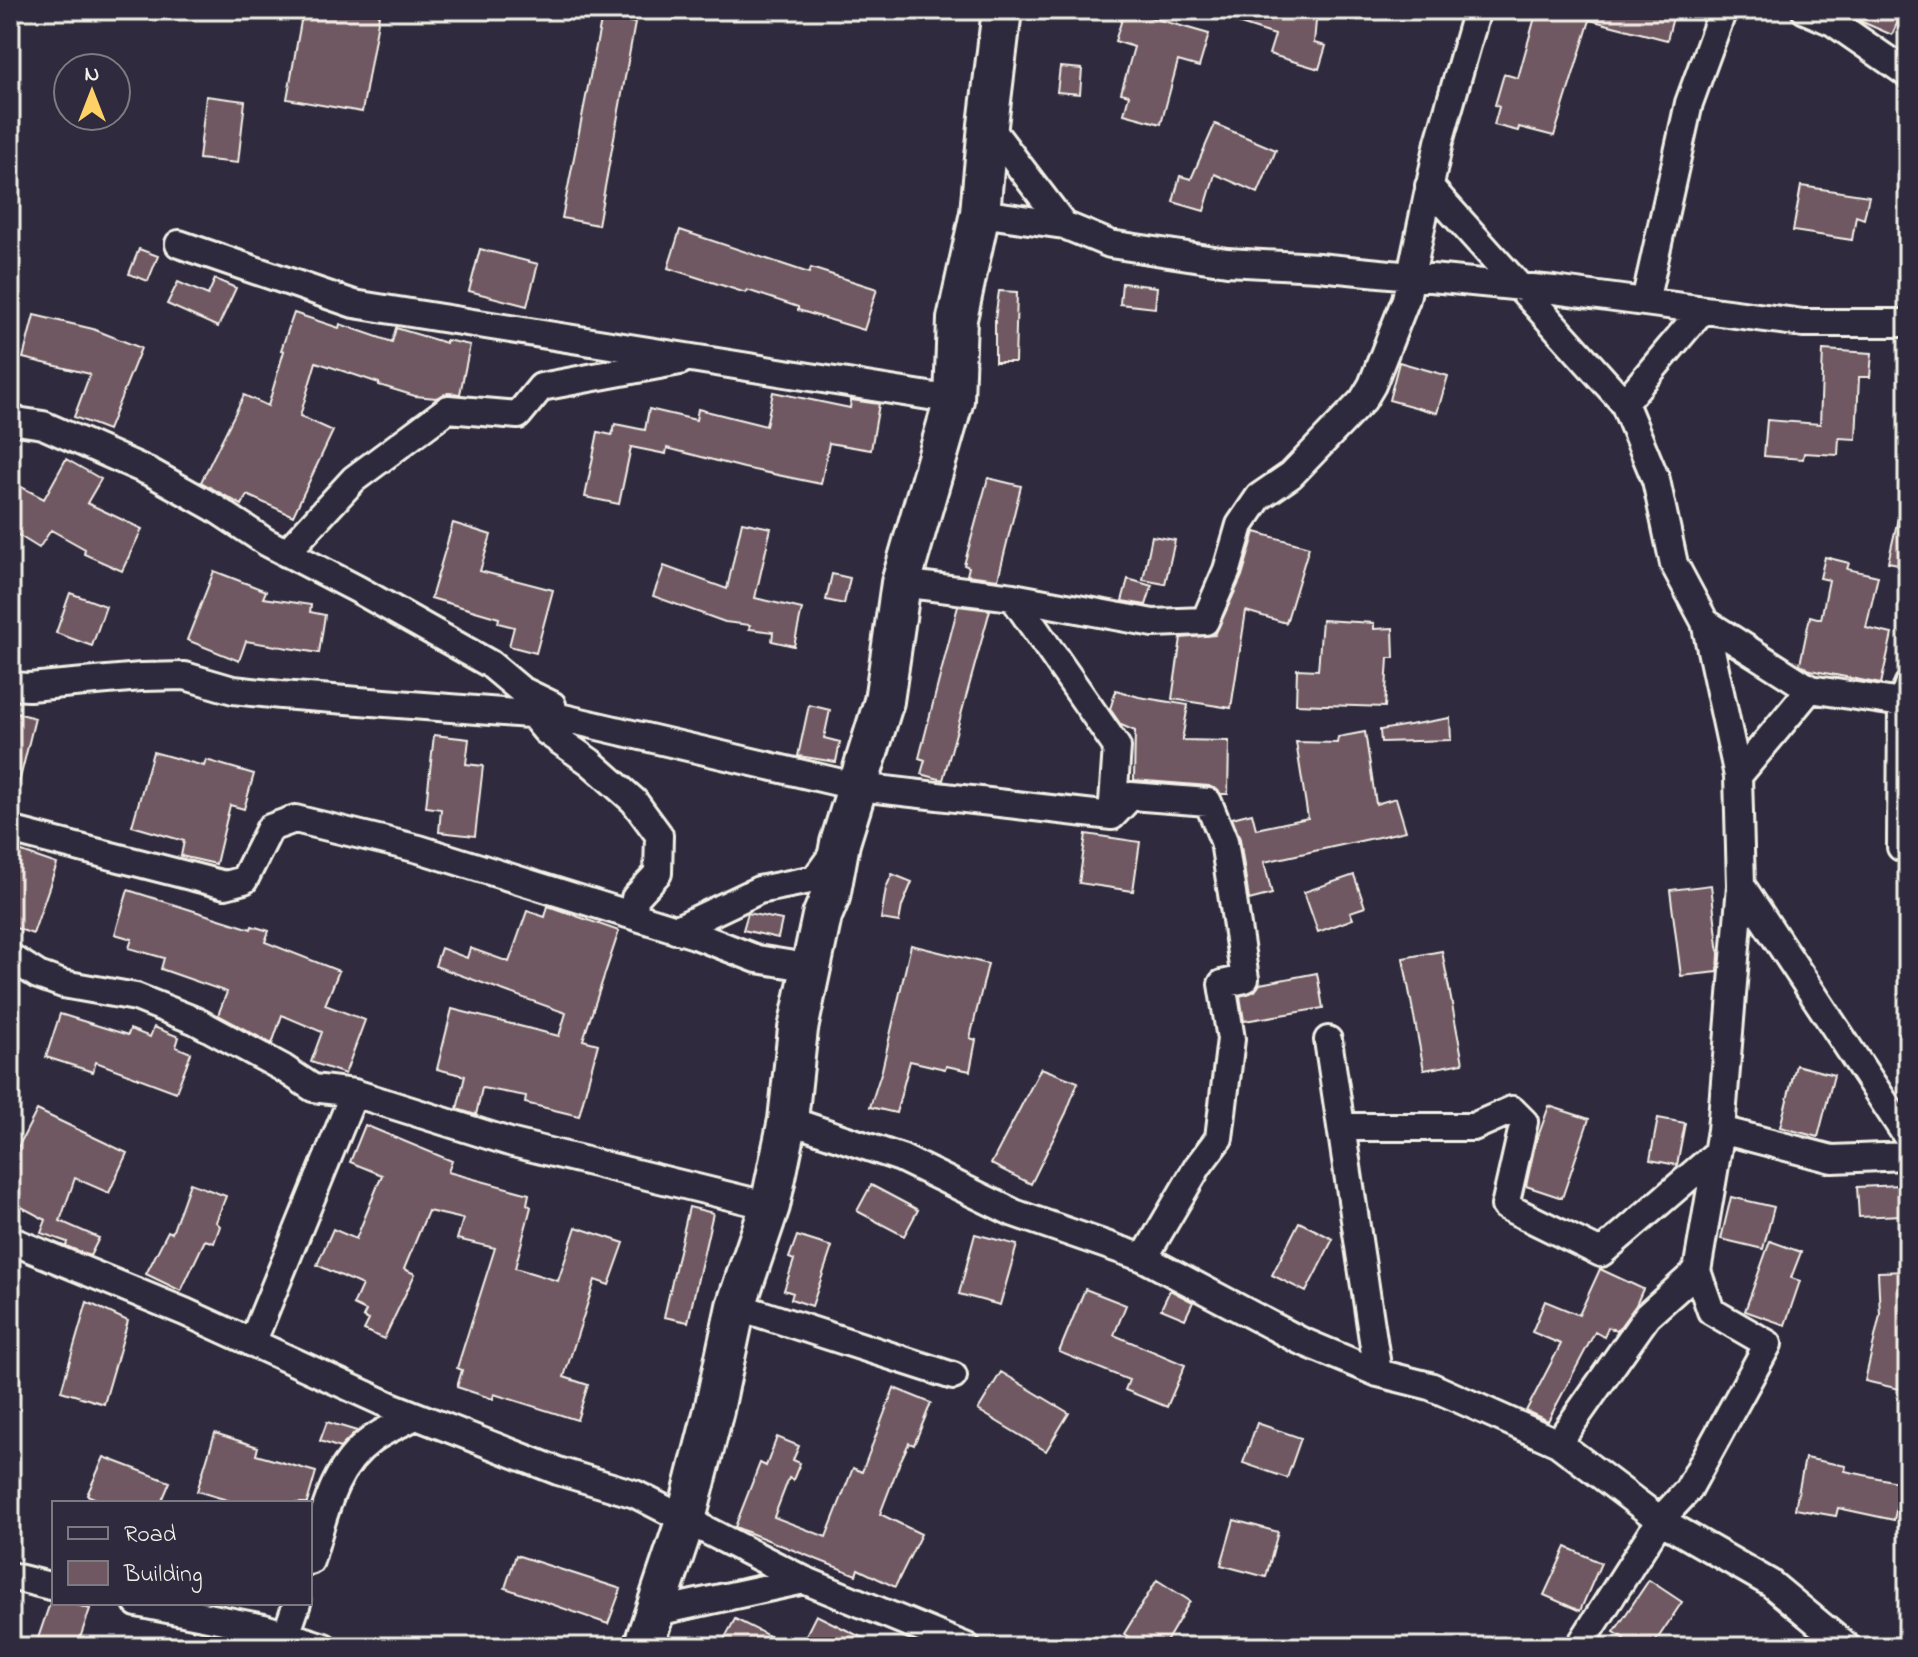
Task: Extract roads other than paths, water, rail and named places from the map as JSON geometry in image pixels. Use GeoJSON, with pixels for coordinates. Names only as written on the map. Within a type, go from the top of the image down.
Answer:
{"type":"FeatureCollection","features":[{"type":"Feature","properties":{"kind":"street"},"geometry":{"type":"LineString","coordinates":[[643,1647],[686,1519],[736,1306],[770,1206],[788,1120],[798,1029],[840,843],[884,701],[901,583],[954,400],[957,319],[980,213],[1002,10]]}},
{"type":"Feature","properties":{"kind":"street"},"geometry":{"type":"LineString","coordinates":[[901,583],[1013,597],[1153,623],[1205,621],[1227,570],[1240,525],[1259,497],[1291,475],[1363,400],[1372,385],[1406,299],[1439,142],[1477,10]]}},
{"type":"Feature","properties":{"kind":"street"},"geometry":{"type":"LineString","coordinates":[[1645,302],[1689,103],[1723,10]]}},
{"type":"Feature","properties":{"kind":"street"},"geometry":{"type":"LineString","coordinates":[[1805,10],[1833,22],[1908,74]]}},
{"type":"Feature","properties":{"kind":"street"},"geometry":{"type":"LineString","coordinates":[[988,125],[1064,225]]}},
{"type":"Feature","properties":{"kind":"street"},"geometry":{"type":"LineString","coordinates":[[1429,186],[1624,403],[1656,480],[1674,564],[1705,622],[1738,776],[1741,885],[1719,1142],[1697,1271],[1711,1311],[1768,1344],[1688,1490],[1660,1520],[1579,1647]]}},
{"type":"Feature","properties":{"kind":"street"},"geometry":{"type":"LineString","coordinates":[[980,213],[1064,225],[1110,244],[1227,262],[1410,275],[1803,323],[1908,323]]}},
{"type":"Feature","properties":{"kind":"street"},"geometry":{"type":"LineString","coordinates":[[179,244],[354,304],[954,400]]}},
{"type":"Feature","properties":{"kind":"street"},"geometry":{"type":"LineString","coordinates":[[1624,403],[1702,310]]}},
{"type":"Feature","properties":{"kind":"street"},"geometry":{"type":"LineString","coordinates":[[286,553],[354,479],[448,409],[518,415],[541,387],[699,357]]}},
{"type":"Feature","properties":{"kind":"street"},"geometry":{"type":"LineString","coordinates":[[10,420],[43,425],[152,473],[286,553],[490,664],[521,690],[552,705],[544,715],[546,731],[590,762],[634,801],[659,835],[658,873],[635,898],[634,916]]}},
{"type":"Feature","properties":{"kind":"street"},"geometry":{"type":"LineString","coordinates":[[1013,597],[1117,747],[1112,816]]}},
{"type":"Feature","properties":{"kind":"street"},"geometry":{"type":"LineString","coordinates":[[1705,622],[1810,689],[1905,694],[1901,847]]}},
{"type":"Feature","properties":{"kind":"street"},"geometry":{"type":"LineString","coordinates":[[10,686],[185,676],[233,690],[544,715],[859,787],[1112,816]]}},
{"type":"Feature","properties":{"kind":"street"},"geometry":{"type":"LineString","coordinates":[[1738,776],[1810,689]]}},
{"type":"Feature","properties":{"kind":"street"},"geometry":{"type":"LineString","coordinates":[[1112,816],[1131,796],[1208,802],[1224,841],[1245,979],[1222,984],[1231,1039],[1219,1138],[1198,1166],[1144,1258]]}},
{"type":"Feature","properties":{"kind":"street"},"geometry":{"type":"LineString","coordinates":[[10,830],[225,885],[244,880],[270,828],[295,819],[419,849],[695,935],[757,959],[813,968]]}},
{"type":"Feature","properties":{"kind":"street"},"geometry":{"type":"LineString","coordinates":[[675,930],[759,890],[815,879],[840,843]]}},
{"type":"Feature","properties":{"kind":"street"},"geometry":{"type":"LineString","coordinates":[[1741,885],[1908,1138]]}},
{"type":"Feature","properties":{"kind":"street"},"geometry":{"type":"LineString","coordinates":[[10,957],[38,975],[63,984],[136,997],[196,1021],[283,1068],[313,1088],[354,1093],[513,1143],[770,1206]]}},
{"type":"Feature","properties":{"kind":"street"},"geometry":{"type":"LineString","coordinates":[[1328,1040],[1378,1373]]}},
{"type":"Feature","properties":{"kind":"street"},"geometry":{"type":"LineString","coordinates":[[252,1343],[354,1093]]}},
{"type":"Feature","properties":{"kind":"street"},"geometry":{"type":"LineString","coordinates":[[1342,1127],[1473,1127],[1512,1110],[1524,1122],[1505,1206],[1601,1253],[1719,1142]]}},
{"type":"Feature","properties":{"kind":"street"},"geometry":{"type":"LineString","coordinates":[[788,1120],[901,1158],[1014,1213],[1144,1258],[1299,1340],[1378,1373],[1430,1386],[1558,1443],[1660,1520],[1770,1583],[1833,1643]]}},
{"type":"Feature","properties":{"kind":"street"},"geometry":{"type":"LineString","coordinates":[[1719,1142],[1832,1159],[1908,1156]]}},
{"type":"Feature","properties":{"kind":"street"},"geometry":{"type":"LineString","coordinates":[[10,1240],[185,1312],[415,1416],[558,1471],[635,1494],[804,1580],[967,1647]]}},
{"type":"Feature","properties":{"kind":"street"},"geometry":{"type":"LineString","coordinates":[[1558,1443],[1647,1316],[1697,1271]]}},
{"type":"Feature","properties":{"kind":"street"},"geometry":{"type":"LineString","coordinates":[[736,1306],[953,1376]]}},
{"type":"Feature","properties":{"kind":"street"},"geometry":{"type":"LineString","coordinates":[[312,1555],[337,1476],[371,1439],[415,1416]]}},
{"type":"Feature","properties":{"kind":"street"},"geometry":{"type":"LineString","coordinates":[[10,1576],[52,1586]]}},
{"type":"Feature","properties":{"kind":"street"},"geometry":{"type":"LineString","coordinates":[[656,1612],[804,1580]]}},
{"type":"Feature","properties":{"kind":"street"},"geometry":{"type":"LineString","coordinates":[[145,1605],[282,1641],[324,1647]]}},
{"type":"Feature","properties":{"kind":"street"},"geometry":{"type":"LineString","coordinates":[[282,1641],[296,1605]]}}]}
